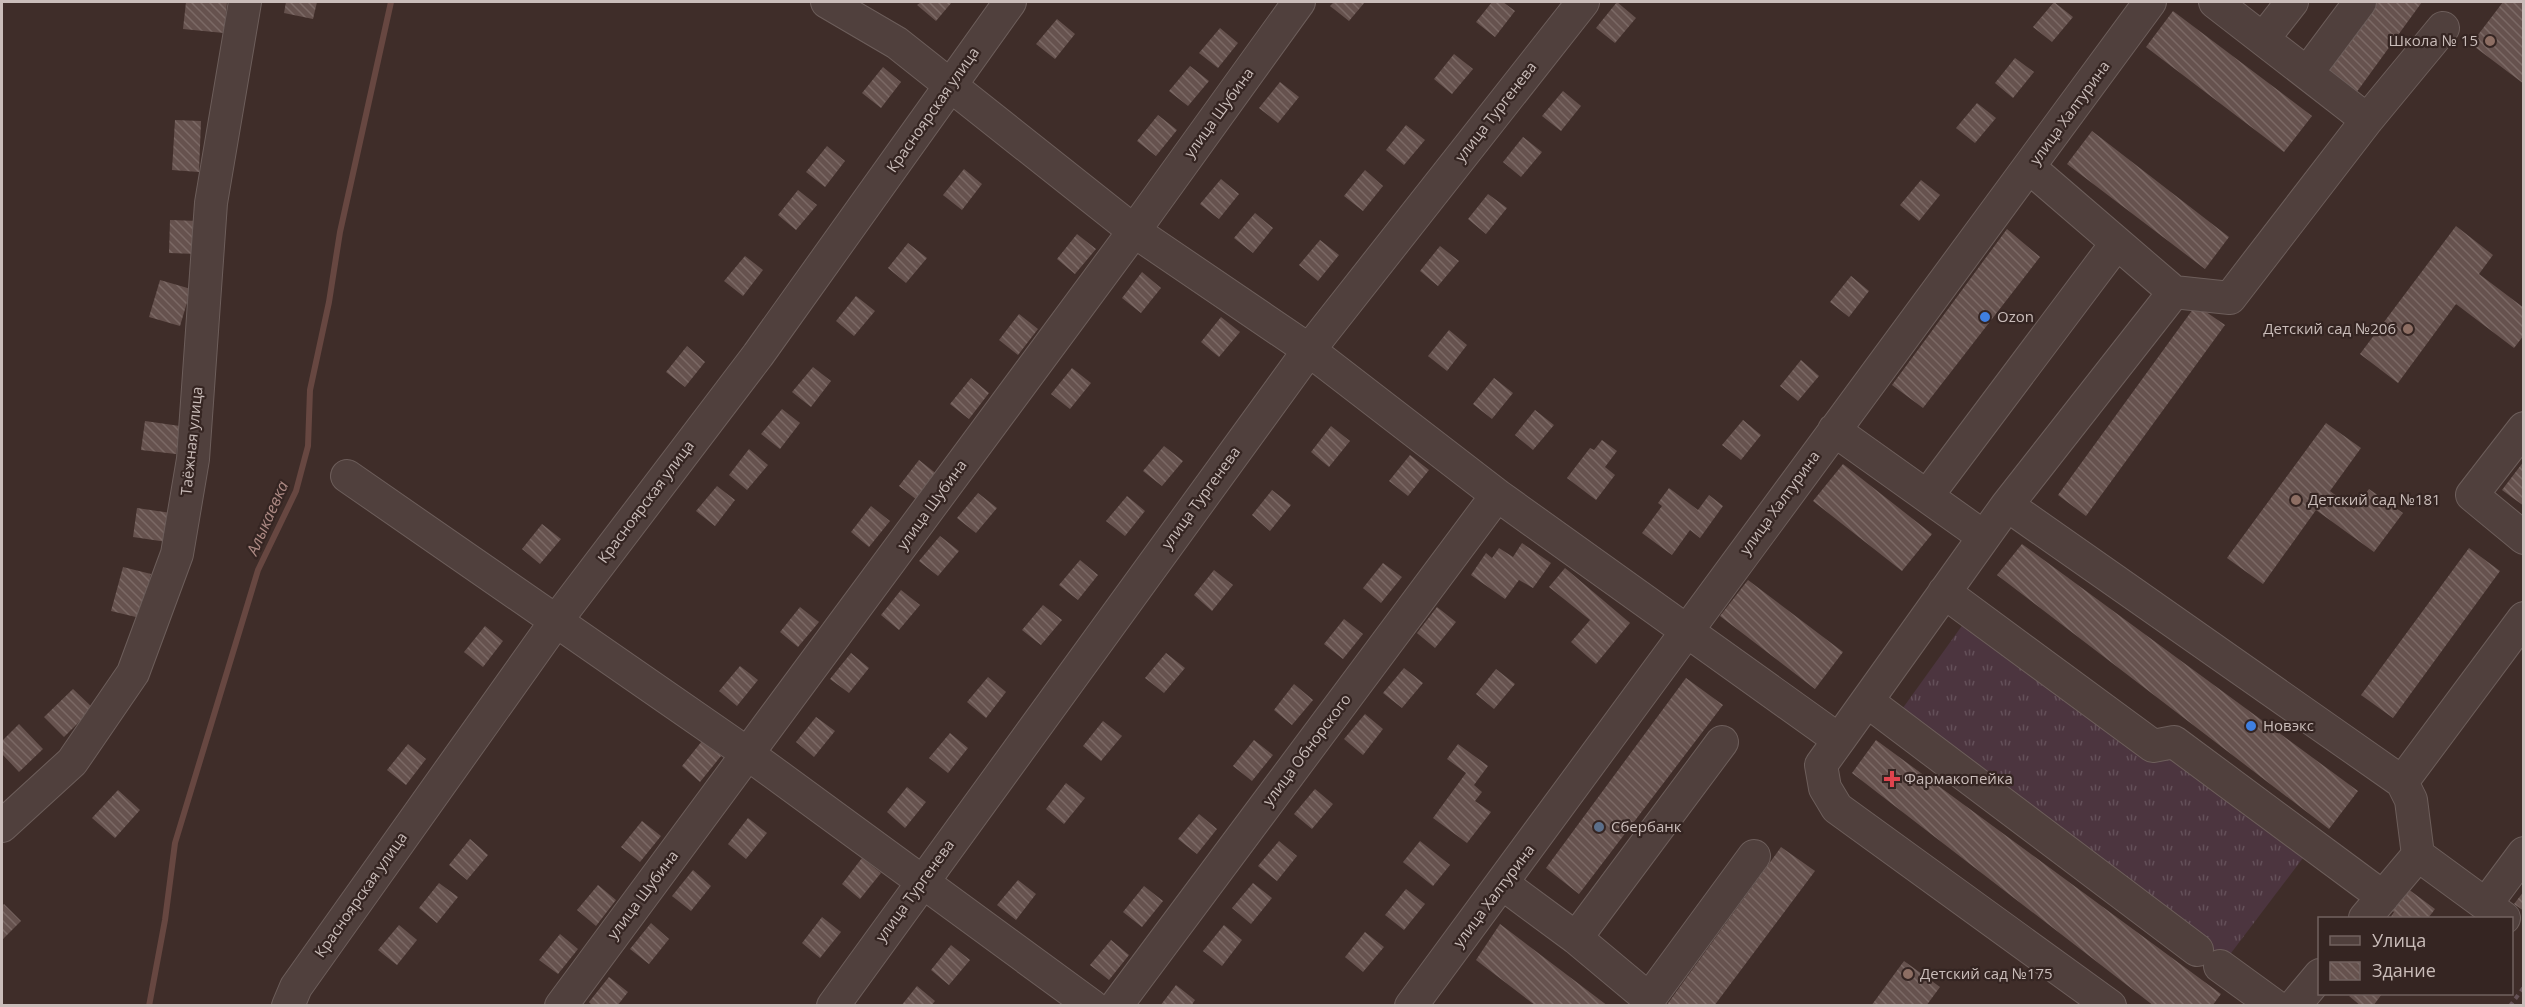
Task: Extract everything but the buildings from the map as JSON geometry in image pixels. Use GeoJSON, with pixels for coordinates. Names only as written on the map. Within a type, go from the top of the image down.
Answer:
{"type":"FeatureCollection","features":[{"type":"Feature","properties":{"kind":"street","name":"Таёжная улица"},"geometry":{"type":"LineString","coordinates":[[2,826],[72,762],[133,674],[177,554],[193,459],[211,204],[245,2]]}},
{"type":"Feature","properties":{"kind":"street"},"geometry":{"type":"LineString","coordinates":[[827,2],[897,43],[1134,231],[1309,350],[1497,495],[1839,740]]}},
{"type":"Feature","properties":{"kind":"street","name":"Красноярская улица"},"geometry":{"type":"LineString","coordinates":[[288,1005],[296,987],[556,621],[758,355],[1010,2]]}},
{"type":"Feature","properties":{"kind":"street","name":"улица Шубина"},"geometry":{"type":"LineString","coordinates":[[561,1005],[1134,231],[1299,2]]}},
{"type":"Feature","properties":{"kind":"street","name":"улица Тургенева"},"geometry":{"type":"LineString","coordinates":[[833,1005],[1309,350],[1583,2]]}},
{"type":"Feature","properties":{"kind":"street"},"geometry":{"type":"LineString","coordinates":[[2215,2],[2367,120]]}},
{"type":"Feature","properties":{"kind":"street"},"geometry":{"type":"LineString","coordinates":[[2264,39],[2292,2]]}},
{"type":"Feature","properties":{"kind":"street"},"geometry":{"type":"LineString","coordinates":[[2307,73],[2360,2]]}},
{"type":"Feature","properties":{"kind":"street","name":"улица Халтурина"},"geometry":{"type":"LineString","coordinates":[[1412,1005],[1834,430],[2030,168],[2147,3]]}},
{"type":"Feature","properties":{"kind":"street"},"geometry":{"type":"LineString","coordinates":[[2030,168],[2174,292],[2230,298],[2367,120],[2443,28]]}},
{"type":"Feature","properties":{"kind":"street"},"geometry":{"type":"LineString","coordinates":[[1927,496],[2116,244]]}},
{"type":"Feature","properties":{"kind":"street"},"geometry":{"type":"LineString","coordinates":[[2110,1005],[1837,808],[1824,788],[1821,765],[2007,505],[2174,292]]}},
{"type":"Feature","properties":{"kind":"street"},"geometry":{"type":"LineString","coordinates":[[2523,428],[2472,495],[2523,538]]}},
{"type":"Feature","properties":{"kind":"street"},"geometry":{"type":"LineString","coordinates":[[1834,430],[1984,537]]}},
{"type":"Feature","properties":{"kind":"street"},"geometry":{"type":"LineString","coordinates":[[347,476],[747,754],[1092,1005]]}},
{"type":"Feature","properties":{"kind":"street","name":"улица Обнорского"},"geometry":{"type":"LineString","coordinates":[[1116,1005],[1497,495]]}},
{"type":"Feature","properties":{"kind":"street"},"geometry":{"type":"LineString","coordinates":[[1944,592],[2153,746],[2174,742],[2374,908],[2418,855],[2412,800],[2402,782],[2007,505]]}},
{"type":"Feature","properties":{"kind":"street"},"geometry":{"type":"LineString","coordinates":[[2402,782],[2523,618]]}},
{"type":"Feature","properties":{"kind":"street"},"geometry":{"type":"LineString","coordinates":[[1867,701],[2275,1005]]}},
{"type":"Feature","properties":{"kind":"street"},"geometry":{"type":"LineString","coordinates":[[1576,938],[1722,742]]}},
{"type":"Feature","properties":{"kind":"street"},"geometry":{"type":"LineString","coordinates":[[2418,855],[2495,911],[2523,853]]}},
{"type":"Feature","properties":{"kind":"street"},"geometry":{"type":"LineString","coordinates":[[1503,884],[1576,938],[1649,999],[1754,856]]}},
{"type":"Feature","properties":{"kind":"street"},"geometry":{"type":"LineString","coordinates":[[2294,1005],[2318,976]]}},
{"type":"Feature","properties":{"kind":"path"},"geometry":{"type":"LineString","coordinates":[[2510,1005],[2523,987]]}},
{"type":"Feature","properties":{"kind":"green space"},"geometry":{"type":"Polygon","coordinates":[[[1979,602],[2312,846],[2222,965],[1895,719],[1979,602]]]}},
{"type":"Feature","properties":{"kind":"waterway","name":"Алыкаевка"},"geometry":{"type":"LineString","coordinates":[[149,1006],[165,920],[175,843],[258,570],[296,491],[308,446],[310,390],[329,302],[340,232],[391,2]]}},
{"type":"Feature","properties":{"kind":"place","name":"Школа № 15"},"geometry":{"type":"Point","coordinates":[2490,41]}},
{"type":"Feature","properties":{"kind":"place","name":"Ozon"},"geometry":{"type":"Point","coordinates":[1985,317]}},
{"type":"Feature","properties":{"kind":"place","name":"Детский сад №206"},"geometry":{"type":"Point","coordinates":[2408,329]}},
{"type":"Feature","properties":{"kind":"place","name":"Детский сад №181"},"geometry":{"type":"Point","coordinates":[2296,500]}},
{"type":"Feature","properties":{"kind":"place","name":"Новэкс"},"geometry":{"type":"Point","coordinates":[2251,726]}},
{"type":"Feature","properties":{"kind":"place","name":"Фармакопейка"},"geometry":{"type":"Point","coordinates":[1892,779]}},
{"type":"Feature","properties":{"kind":"place","name":"Сбербанк"},"geometry":{"type":"Point","coordinates":[1599,827]}},
{"type":"Feature","properties":{"kind":"place","name":"Детский сад №175"},"geometry":{"type":"Point","coordinates":[1908,974]}}]}
